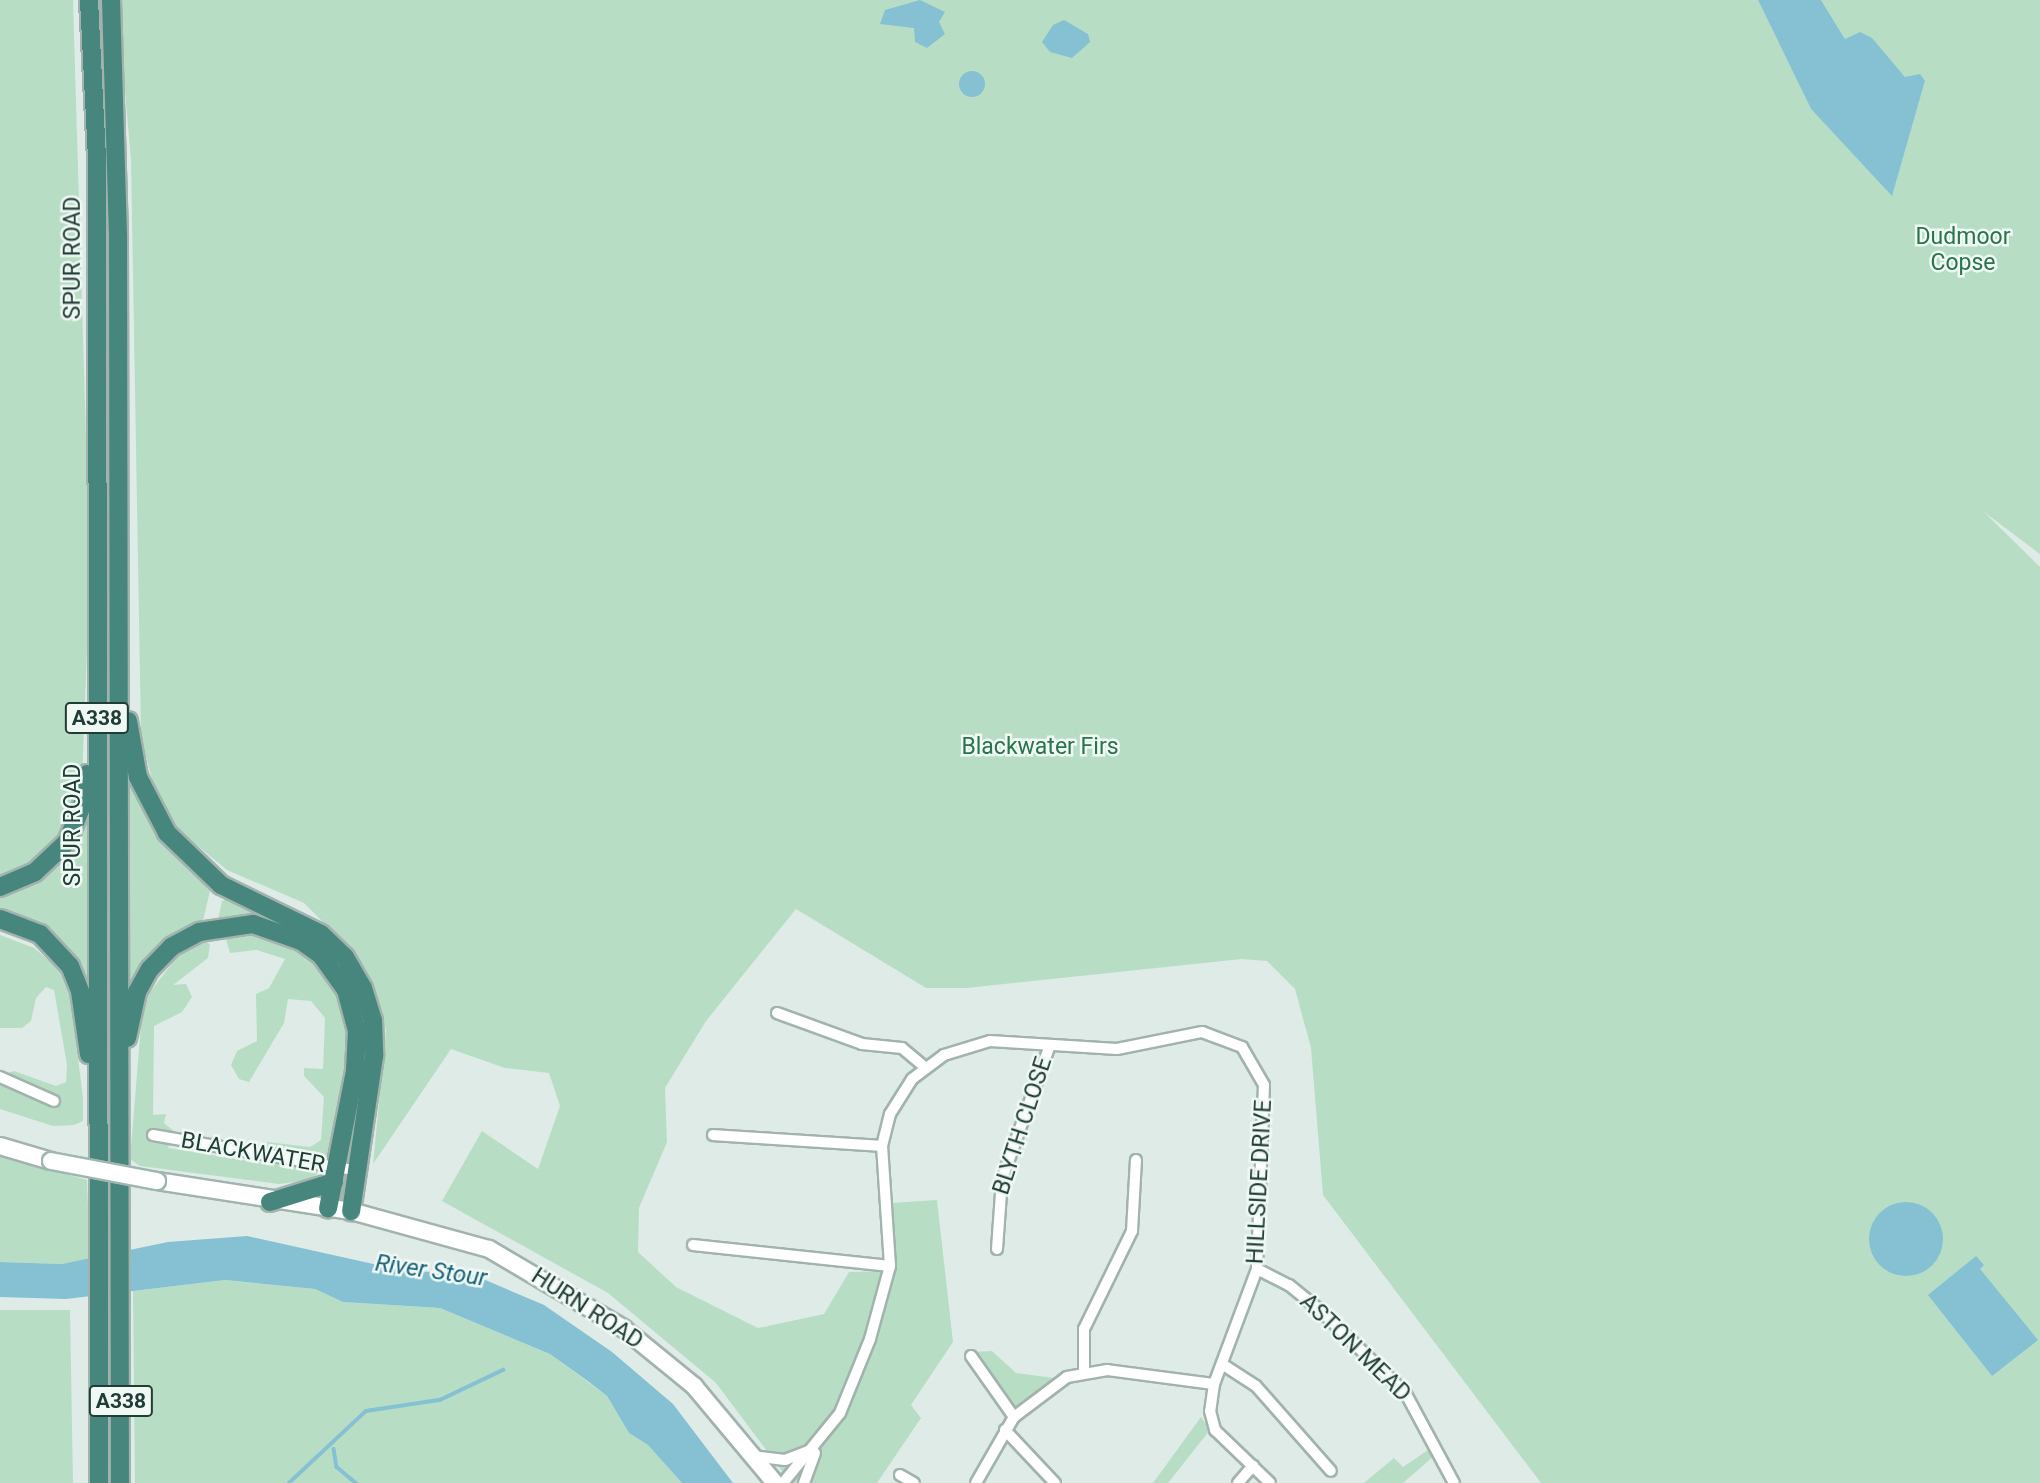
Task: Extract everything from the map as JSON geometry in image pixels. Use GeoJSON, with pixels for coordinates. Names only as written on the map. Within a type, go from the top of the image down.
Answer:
{"type":"FeatureCollection","features":[{"type":"Feature","properties":{"kind":"highway","name":"SPUR ROAD"},"geometry":{"type":"LineString","coordinates":[[89,0],[97,160],[99,1483]]}},
{"type":"Feature","properties":{"kind":"highway","name":"SPUR ROAD"},"geometry":{"type":"LineString","coordinates":[[111,0],[118,662],[120,1483]]}},
{"type":"Feature","properties":{"kind":"highway"},"geometry":{"type":"LineString","coordinates":[[118,662],[138,777],[167,833],[221,885],[321,934],[345,957],[363,988],[373,1020],[374,1056],[342,1173],[328,1208]]}},
{"type":"Feature","properties":{"kind":"highway"},"geometry":{"type":"LineString","coordinates":[[0,887],[47,863],[74,829],[85,798],[97,677]]}},
{"type":"Feature","properties":{"kind":"highway"},"geometry":{"type":"LineString","coordinates":[[0,919],[40,934],[77,979],[99,1116]]}},
{"type":"Feature","properties":{"kind":"highway"},"geometry":{"type":"LineString","coordinates":[[117,1104],[133,1004],[160,956],[184,939],[225,925],[278,931],[327,960],[355,1016],[355,1071],[342,1173],[351,1211]]}},
{"type":"Feature","properties":{"kind":"highway"},"geometry":{"type":"LineString","coordinates":[[270,1202],[342,1173]]}},
{"type":"Feature","properties":{"kind":"main road","name":"HURN ROAD"},"geometry":{"type":"LineString","coordinates":[[0,1146],[51,1161],[270,1202],[351,1211],[489,1249],[578,1299],[694,1386],[775,1483]]}},
{"type":"Feature","properties":{"kind":"street"},"geometry":{"type":"LineString","coordinates":[[777,1013],[862,1044],[902,1048],[925,1068]]}},
{"type":"Feature","properties":{"kind":"street","name":"HILLSIDE DRIVE"},"geometry":{"type":"LineString","coordinates":[[783,1483],[817,1447],[840,1413],[870,1339],[890,1266],[882,1146],[890,1114],[925,1068],[944,1055],[990,1041],[1117,1049],[1202,1032],[1226,1037],[1248,1053],[1264,1085],[1257,1269],[1214,1384],[1213,1424],[1269,1483]]}},
{"type":"Feature","properties":{"kind":"street","name":"BLYTH CLOSE"},"geometry":{"type":"LineString","coordinates":[[997,1249],[1002,1180],[1050,1045]]}},
{"type":"Feature","properties":{"kind":"street"},"geometry":{"type":"LineString","coordinates":[[0,1077],[54,1101]]}},
{"type":"Feature","properties":{"kind":"street","name":"BLACKWATER"},"geometry":{"type":"LineString","coordinates":[[153,1135],[342,1173]]}},
{"type":"Feature","properties":{"kind":"street"},"geometry":{"type":"LineString","coordinates":[[713,1135],[882,1146]]}},
{"type":"Feature","properties":{"kind":"street"},"geometry":{"type":"LineString","coordinates":[[1084,1372],[1084,1329],[1132,1231],[1136,1160]]}},
{"type":"Feature","properties":{"kind":"street"},"geometry":{"type":"LineString","coordinates":[[693,1245],[890,1266]]}},
{"type":"Feature","properties":{"kind":"street","name":"ASTON MEAD"},"geometry":{"type":"LineString","coordinates":[[1257,1269],[1310,1302],[1406,1394],[1454,1483]]}},
{"type":"Feature","properties":{"kind":"street"},"geometry":{"type":"LineString","coordinates":[[971,1356],[1014,1417]]}},
{"type":"Feature","properties":{"kind":"street"},"geometry":{"type":"LineString","coordinates":[[1222,1364],[1256,1386],[1331,1471]]}},
{"type":"Feature","properties":{"kind":"street"},"geometry":{"type":"LineString","coordinates":[[976,1483],[1014,1417],[1048,1387],[1084,1372],[1107,1370],[1214,1384]]}},
{"type":"Feature","properties":{"kind":"street"},"geometry":{"type":"LineString","coordinates":[[1005,1430],[1055,1483]]}},
{"type":"Feature","properties":{"kind":"street"},"geometry":{"type":"LineString","coordinates":[[752,1456],[785,1460],[817,1447]]}},
{"type":"Feature","properties":{"kind":"street","name":"HILLSIDE DRIVE"},"geometry":{"type":"LineString","coordinates":[[804,1483],[817,1447]]}},
{"type":"Feature","properties":{"kind":"street"},"geometry":{"type":"LineString","coordinates":[[1238,1483],[1253,1466]]}},
{"type":"Feature","properties":{"kind":"street"},"geometry":{"type":"LineString","coordinates":[[900,1475],[914,1483]]}},
{"type":"Feature","properties":{"kind":"green space"},"geometry":{"type":"Polygon","coordinates":[[[0,0],[73,0],[90,572],[82,780],[65,836],[38,863],[0,881],[0,0]]]}},
{"type":"Feature","properties":{"kind":"green space"},"geometry":{"type":"Polygon","coordinates":[[[117,0],[1758,0],[1811,109],[1892,195],[1925,81],[1905,77],[1891,61],[1855,39],[1845,39],[1821,0],[2040,0],[2040,554],[1984,512],[2040,567],[2040,1483],[1541,1483],[1323,1195],[1311,1048],[1295,989],[1267,961],[1242,959],[967,988],[926,988],[796,909],[706,1021],[665,1088],[667,1142],[639,1208],[638,1252],[676,1287],[758,1328],[824,1314],[849,1272],[895,1271],[891,1203],[937,1200],[953,1342],[911,1405],[921,1418],[877,1483],[791,1483],[716,1383],[608,1293],[442,1201],[482,1131],[538,1169],[560,1106],[549,1073],[505,1068],[451,1049],[373,1164],[386,1030],[357,956],[304,903],[227,870],[175,827],[159,804],[146,757],[141,734],[131,160],[117,0]]]}},
{"type":"Feature","properties":{"kind":"green space"},"geometry":{"type":"Polygon","coordinates":[[[131,774],[141,807],[162,841],[211,887],[203,921],[162,944],[125,992],[126,775],[131,774]]]}},
{"type":"Feature","properties":{"kind":"green space"},"geometry":{"type":"Polygon","coordinates":[[[88,809],[91,987],[87,989],[75,963],[0,915],[0,895],[58,861],[88,809]]]}},
{"type":"Feature","properties":{"kind":"green space"},"geometry":{"type":"Polygon","coordinates":[[[228,899],[294,929],[218,920],[222,901],[228,899]]]}},
{"type":"Feature","properties":{"kind":"green space"},"geometry":{"type":"Polygon","coordinates":[[[254,932],[286,943],[313,961],[339,997],[349,1026],[349,1065],[332,1153],[312,1180],[279,1184],[140,1166],[130,1159],[143,1001],[180,953],[204,941],[210,944],[208,958],[173,985],[186,984],[192,997],[182,1012],[154,1026],[153,1115],[166,1114],[164,1123],[174,1131],[168,1148],[269,1164],[267,1142],[310,1147],[321,1140],[324,1097],[304,1076],[304,1068],[323,1069],[325,1018],[311,1001],[288,999],[284,1023],[249,1082],[239,1079],[231,1065],[237,1051],[257,1041],[256,994],[269,988],[285,959],[257,950],[230,953],[226,939],[254,932]]]}},
{"type":"Feature","properties":{"kind":"green space"},"geometry":{"type":"Polygon","coordinates":[[[0,935],[34,948],[58,968],[70,997],[83,1097],[83,1121],[74,1125],[53,1126],[0,1109],[0,1076],[14,1071],[56,1086],[66,1082],[67,1065],[54,990],[46,987],[36,998],[31,1021],[22,1028],[0,1028],[0,935]]]}},
{"type":"Feature","properties":{"kind":"green space"},"geometry":{"type":"Polygon","coordinates":[[[0,1155],[87,1180],[90,1259],[62,1264],[0,1262],[0,1155]]]}},
{"type":"Feature","properties":{"kind":"green space"},"geometry":{"type":"Polygon","coordinates":[[[225,1280],[315,1289],[343,1302],[440,1308],[550,1354],[607,1396],[629,1433],[648,1445],[682,1483],[135,1483],[133,1291],[225,1280]]]}},
{"type":"Feature","properties":{"kind":"green space"},"geometry":{"type":"Polygon","coordinates":[[[0,1310],[70,1310],[73,1483],[0,1483],[0,1310]]]}},
{"type":"Feature","properties":{"kind":"green space"},"geometry":{"type":"Polygon","coordinates":[[[992,1351],[1016,1373],[1054,1378],[1015,1410],[971,1352],[992,1351]]]}},
{"type":"Feature","properties":{"kind":"green space"},"geometry":{"type":"Polygon","coordinates":[[[1201,1417],[1210,1430],[1168,1483],[1153,1483],[1201,1417]]]}},
{"type":"Feature","properties":{"kind":"green space"},"geometry":{"type":"Polygon","coordinates":[[[1431,1448],[1434,1456],[1403,1483],[1364,1483],[1394,1458],[1403,1467],[1431,1448]]]}},
{"type":"Feature","properties":{"kind":"water"},"geometry":{"type":"Polygon","coordinates":[[[920,0],[945,12],[939,22],[945,34],[927,48],[915,42],[914,28],[880,24],[885,10],[920,0]]]}},
{"type":"Feature","properties":{"kind":"water"},"geometry":{"type":"Polygon","coordinates":[[[1758,0],[1821,0],[1845,39],[1860,32],[1872,38],[1905,77],[1920,74],[1925,81],[1892,196],[1811,109],[1758,0]]]}},
{"type":"Feature","properties":{"kind":"water"},"geometry":{"type":"Polygon","coordinates":[[[1064,20],[1088,34],[1090,42],[1072,58],[1050,52],[1042,42],[1053,25],[1064,20]]]}},
{"type":"Feature","properties":{"kind":"water"},"geometry":{"type":"Polygon","coordinates":[[[972,71],[981,75],[985,84],[981,93],[972,97],[963,93],[959,84],[963,75],[972,71]]]}},
{"type":"Feature","properties":{"kind":"water"},"geometry":{"type":"Polygon","coordinates":[[[1899,1202],[1913,1202],[1927,1208],[1937,1218],[1943,1239],[1941,1253],[1927,1270],[1913,1276],[1899,1276],[1885,1270],[1875,1260],[1869,1246],[1869,1232],[1875,1218],[1885,1208],[1899,1202]]]}},
{"type":"Feature","properties":{"kind":"water"},"geometry":{"type":"Polygon","coordinates":[[[247,1236],[405,1271],[469,1273],[544,1305],[612,1352],[673,1404],[733,1483],[682,1483],[648,1445],[629,1433],[607,1396],[589,1382],[550,1354],[440,1308],[343,1302],[315,1289],[225,1280],[66,1299],[0,1297],[0,1262],[62,1264],[168,1242],[247,1236]]]}},
{"type":"Feature","properties":{"kind":"water"},"geometry":{"type":"Polygon","coordinates":[[[1976,1256],[1984,1265],[1980,1269],[2038,1340],[1992,1376],[1928,1295],[1976,1256]]]}},
{"type":"Feature","properties":{"kind":"waterway"},"geometry":{"type":"LineString","coordinates":[[289,1483],[366,1411],[440,1400],[503,1370]]}},
{"type":"Feature","properties":{"kind":"waterway"},"geometry":{"type":"LineString","coordinates":[[334,1449],[337,1467],[356,1483]]}},
{"type":"Feature","properties":{"kind":"park label","name":"Dudmoor Copse"},"geometry":{"type":"Point","coordinates":[1963,250]}},
{"type":"Feature","properties":{"kind":"park label","name":"Blackwater Firs"},"geometry":{"type":"Point","coordinates":[1040,747]}},
{"type":"Feature","properties":{"kind":"water label","name":"River Stour"},"geometry":{"type":"Point","coordinates":[431,1271]}}]}
